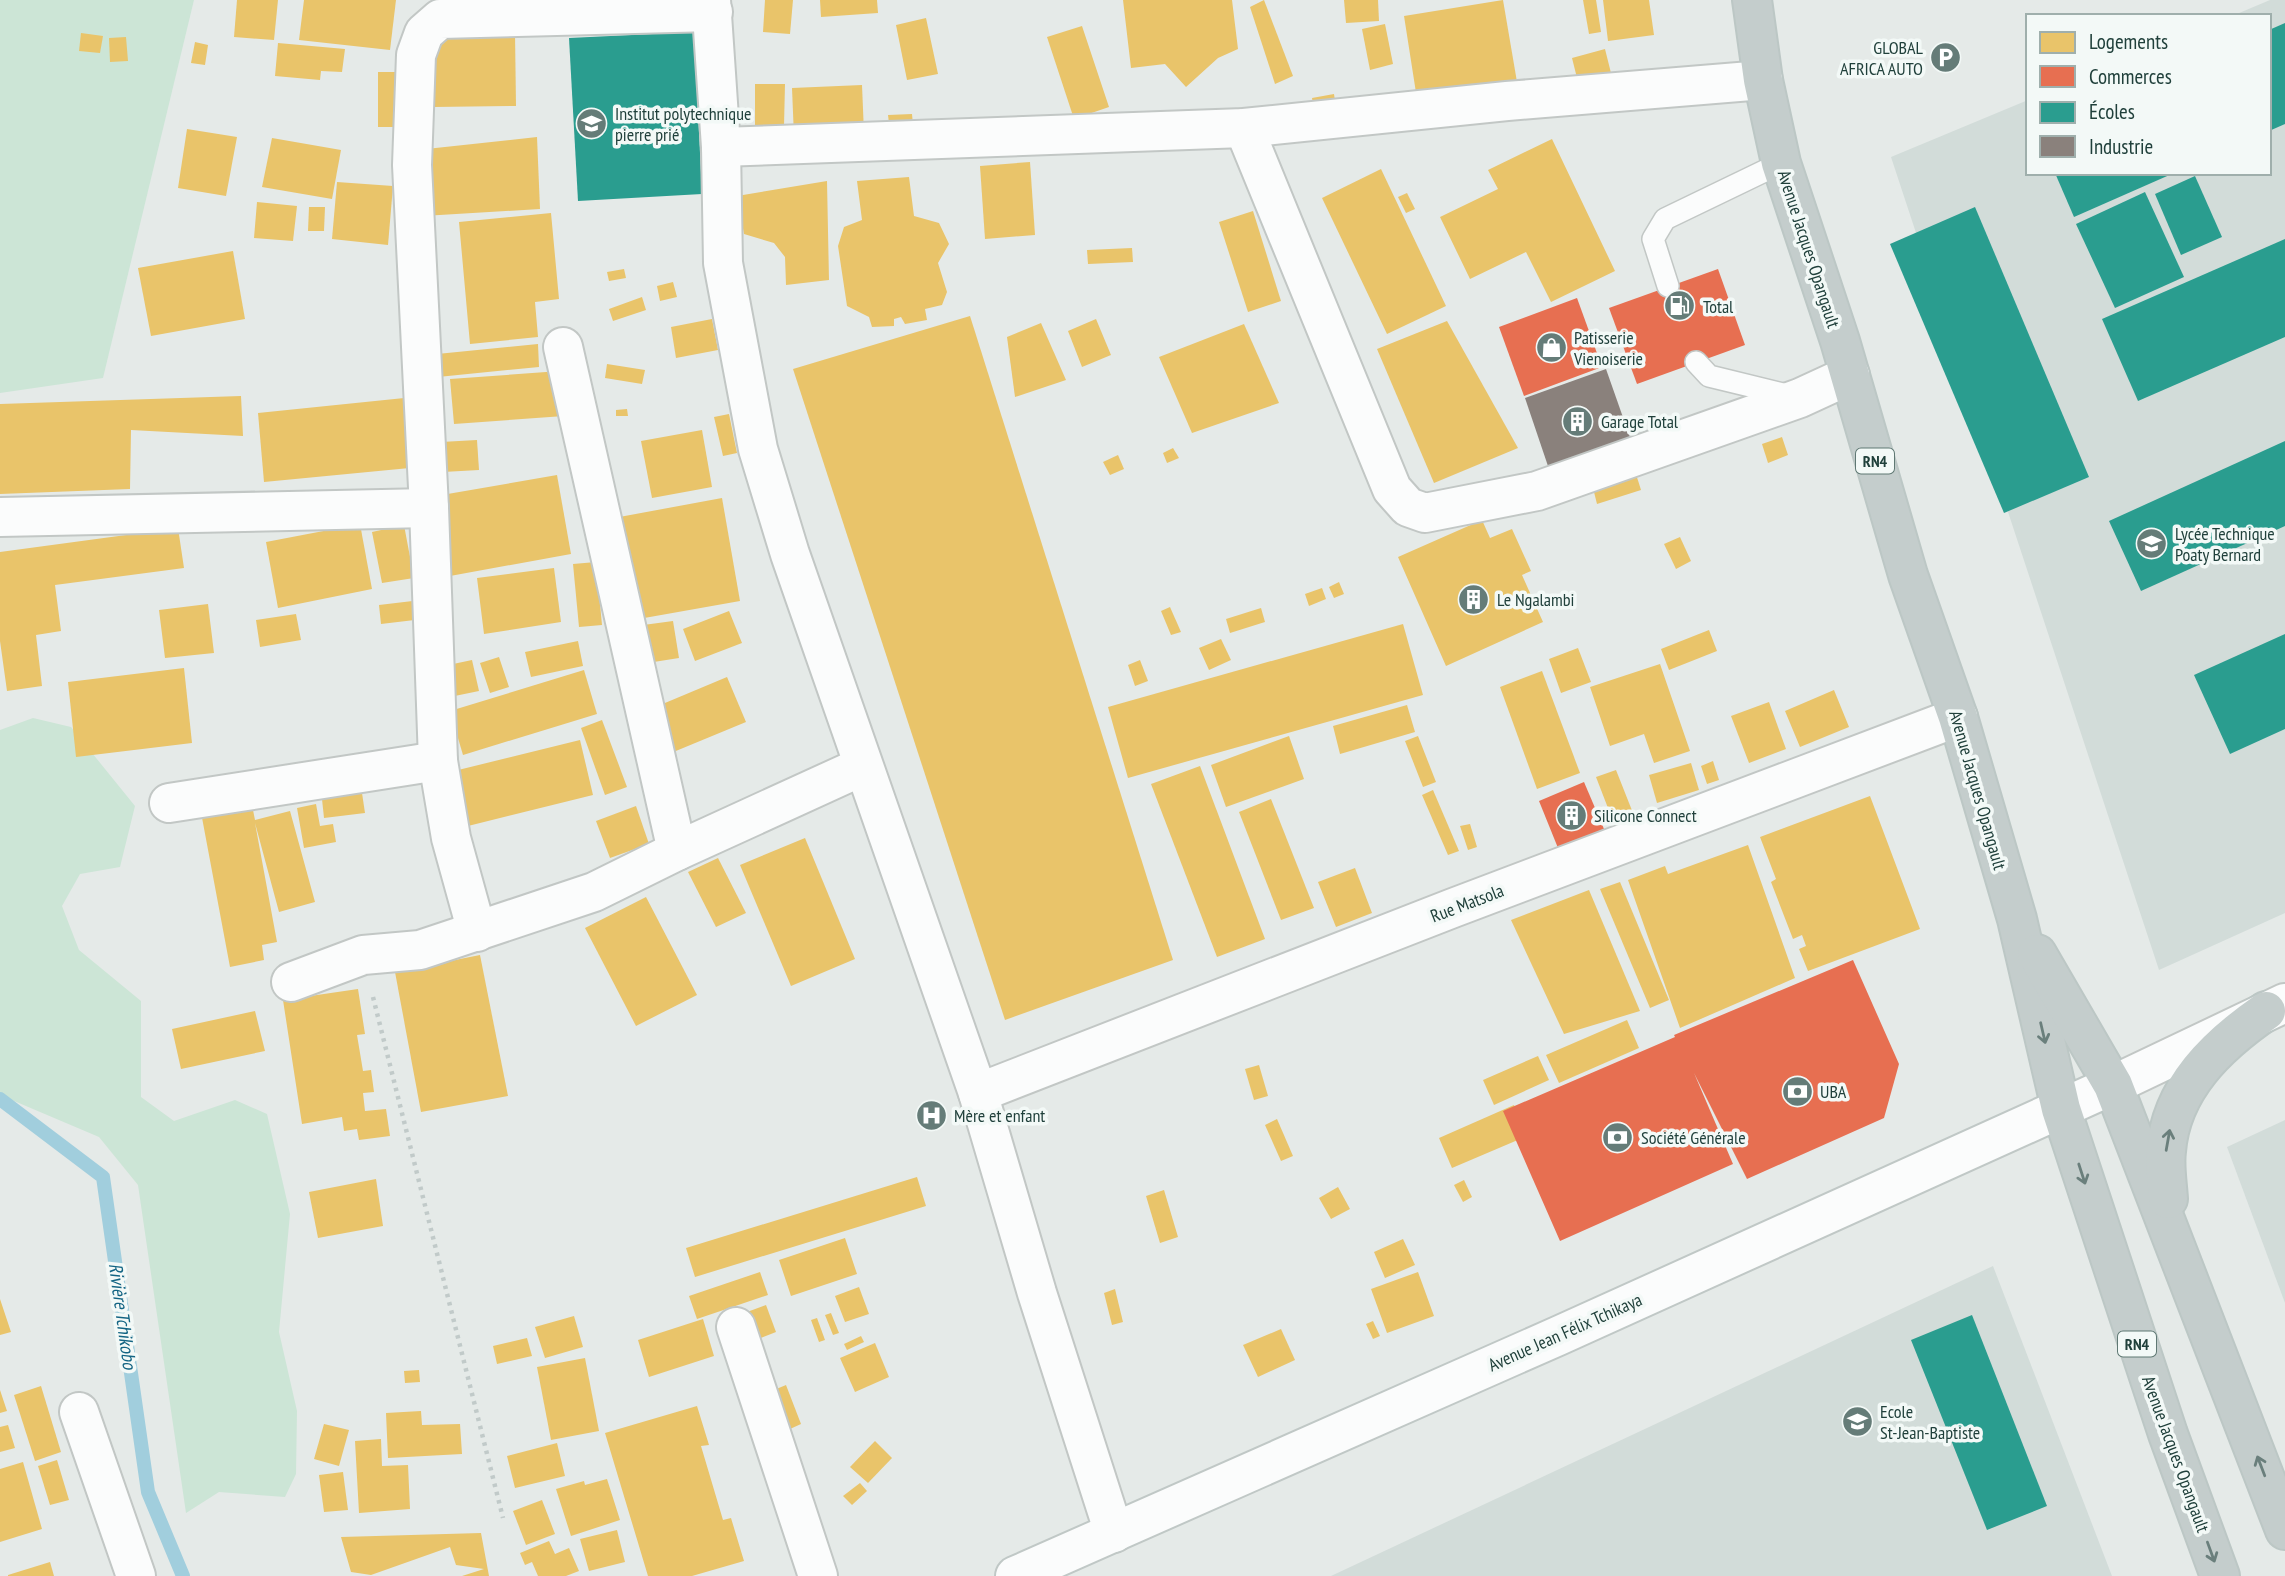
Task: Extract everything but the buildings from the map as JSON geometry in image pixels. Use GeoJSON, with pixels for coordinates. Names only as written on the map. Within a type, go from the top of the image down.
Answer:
{"type":"FeatureCollection","features":[{"type":"Feature","properties":{"kind":"highway","name":"Avenue Jacques Opangault"},"geometry":{"type":"LineString","coordinates":[[1752,0],[1763,80],[1781,163],[1850,376],[1908,575],[1958,718],[2017,919],[2061,1109],[2163,1421],[2220,1576]]}},
{"type":"Feature","properties":{"kind":"highway","name":"RN4"},"geometry":{"type":"LineString","coordinates":[[2017,919],[2113,1086],[2285,1530]]}},
{"type":"Feature","properties":{"kind":"highway","name":"RN4"},"geometry":{"type":"LineString","coordinates":[[2170,1233],[2165,1152],[2172,1116],[2199,1068],[2244,1026],[2275,1007]]}},
{"type":"Feature","properties":{"kind":"street"},"geometry":{"type":"LineString","coordinates":[[477,932],[451,838],[438,761],[412,165],[416,55],[424,33],[440,19],[712,6],[721,147],[723,263],[758,449],[790,554],[978,1093],[1037,1293],[1114,1532]]}},
{"type":"Feature","properties":{"kind":"street"},"geometry":{"type":"LineString","coordinates":[[721,147],[1244,128],[1507,101],[1763,80]]}},
{"type":"Feature","properties":{"kind":"street"},"geometry":{"type":"LineString","coordinates":[[1244,128],[1392,489],[1408,508],[1425,513],[1537,491],[1800,398],[1850,376]]}},
{"type":"Feature","properties":{"kind":"street"},"geometry":{"type":"LineString","coordinates":[[564,347],[677,851]]}},
{"type":"Feature","properties":{"kind":"street"},"geometry":{"type":"LineString","coordinates":[[0,517],[429,508]]}},
{"type":"Feature","properties":{"kind":"street","name":"Rue Matsola"},"geometry":{"type":"LineString","coordinates":[[978,1093],[1466,903],[1958,718]]}},
{"type":"Feature","properties":{"kind":"street"},"geometry":{"type":"LineString","coordinates":[[169,803],[438,761]]}},
{"type":"Feature","properties":{"kind":"street"},"geometry":{"type":"LineString","coordinates":[[291,982],[363,955],[420,950],[594,892],[863,766]]}},
{"type":"Feature","properties":{"kind":"street","name":"Avenue Jean Félix Tchikaya"},"geometry":{"type":"LineString","coordinates":[[1015,1576],[2113,1086],[2275,1007]]}},
{"type":"Feature","properties":{"kind":"street"},"geometry":{"type":"LineString","coordinates":[[736,1327],[818,1576]]}},
{"type":"Feature","properties":{"kind":"street"},"geometry":{"type":"LineString","coordinates":[[79,1412],[136,1576]]}},
{"type":"Feature","properties":{"kind":"lane"},"geometry":{"type":"LineString","coordinates":[[1668,286],[1653,239],[1665,219],[1781,163]]}},
{"type":"Feature","properties":{"kind":"lane"},"geometry":{"type":"LineString","coordinates":[[1696,362],[1709,376],[1800,398]]}},
{"type":"Feature","properties":{"kind":"path"},"geometry":{"type":"LineString","coordinates":[[363,955],[503,1518]]}},
{"type":"Feature","properties":{"kind":"shaded area","name":"Lycée Technique Poaty Bernard"},"geometry":{"type":"Polygon","coordinates":[[[2270,0],[2285,0],[2285,913],[2159,970],[1891,157],[2026,101],[2026,175],[2271,175],[2271,14],[2237,14],[2270,0]]]}},
{"type":"Feature","properties":{"kind":"shaded area"},"geometry":{"type":"Polygon","coordinates":[[[2285,1120],[2285,1303],[2227,1147],[2285,1120]]]}},
{"type":"Feature","properties":{"kind":"shaded area","name":"Ecole St-Jean-Baptiste"},"geometry":{"type":"Polygon","coordinates":[[[1993,1266],[2112,1576],[1331,1576],[1993,1266]]]}},
{"type":"Feature","properties":{"kind":"green space"},"geometry":{"type":"Polygon","coordinates":[[[0,0],[194,0],[103,378],[0,393],[0,0]]]}},
{"type":"Feature","properties":{"kind":"green space"},"geometry":{"type":"Polygon","coordinates":[[[33,718],[71,727],[135,806],[120,867],[80,874],[62,906],[79,950],[141,1001],[141,1097],[174,1121],[235,1100],[267,1114],[290,1214],[279,1332],[297,1411],[296,1474],[285,1497],[219,1492],[186,1513],[138,1185],[99,1137],[0,1095],[0,730],[33,718]]]}},
{"type":"Feature","properties":{"kind":"waterway","name":"Rivière Tchikobo"},"geometry":{"type":"LineString","coordinates":[[0,1099],[103,1177],[148,1492],[183,1576]]}},
{"type":"Feature","properties":{"kind":"place","name":"GLOBAL AFRICA AUTO"},"geometry":{"type":"Point","coordinates":[1946,57]}},
{"type":"Feature","properties":{"kind":"place","name":"Institut polytechnique pierre prié"},"geometry":{"type":"Point","coordinates":[592,123]}},
{"type":"Feature","properties":{"kind":"place","name":"Total"},"geometry":{"type":"Point","coordinates":[1680,306]}},
{"type":"Feature","properties":{"kind":"place","name":"Patisserie Vienoiserie"},"geometry":{"type":"Point","coordinates":[1551,347]}},
{"type":"Feature","properties":{"kind":"place","name":"Garage Total"},"geometry":{"type":"Point","coordinates":[1578,421]}},
{"type":"Feature","properties":{"kind":"place","name":"Lycée Technique Poaty Bernard"},"geometry":{"type":"Point","coordinates":[2152,543]}},
{"type":"Feature","properties":{"kind":"place","name":"Le Ngalambi"},"geometry":{"type":"Point","coordinates":[1474,599]}},
{"type":"Feature","properties":{"kind":"place","name":"Silicone Connect"},"geometry":{"type":"Point","coordinates":[1571,815]}},
{"type":"Feature","properties":{"kind":"place","name":"UBA"},"geometry":{"type":"Point","coordinates":[1797,1091]}},
{"type":"Feature","properties":{"kind":"place","name":"Mère et enfant"},"geometry":{"type":"Point","coordinates":[931,1115]}},
{"type":"Feature","properties":{"kind":"place","name":"Société Générale"},"geometry":{"type":"Point","coordinates":[1618,1137]}},
{"type":"Feature","properties":{"kind":"place","name":"Ecole St-Jean-Baptiste"},"geometry":{"type":"Point","coordinates":[1857,1421]}}]}
